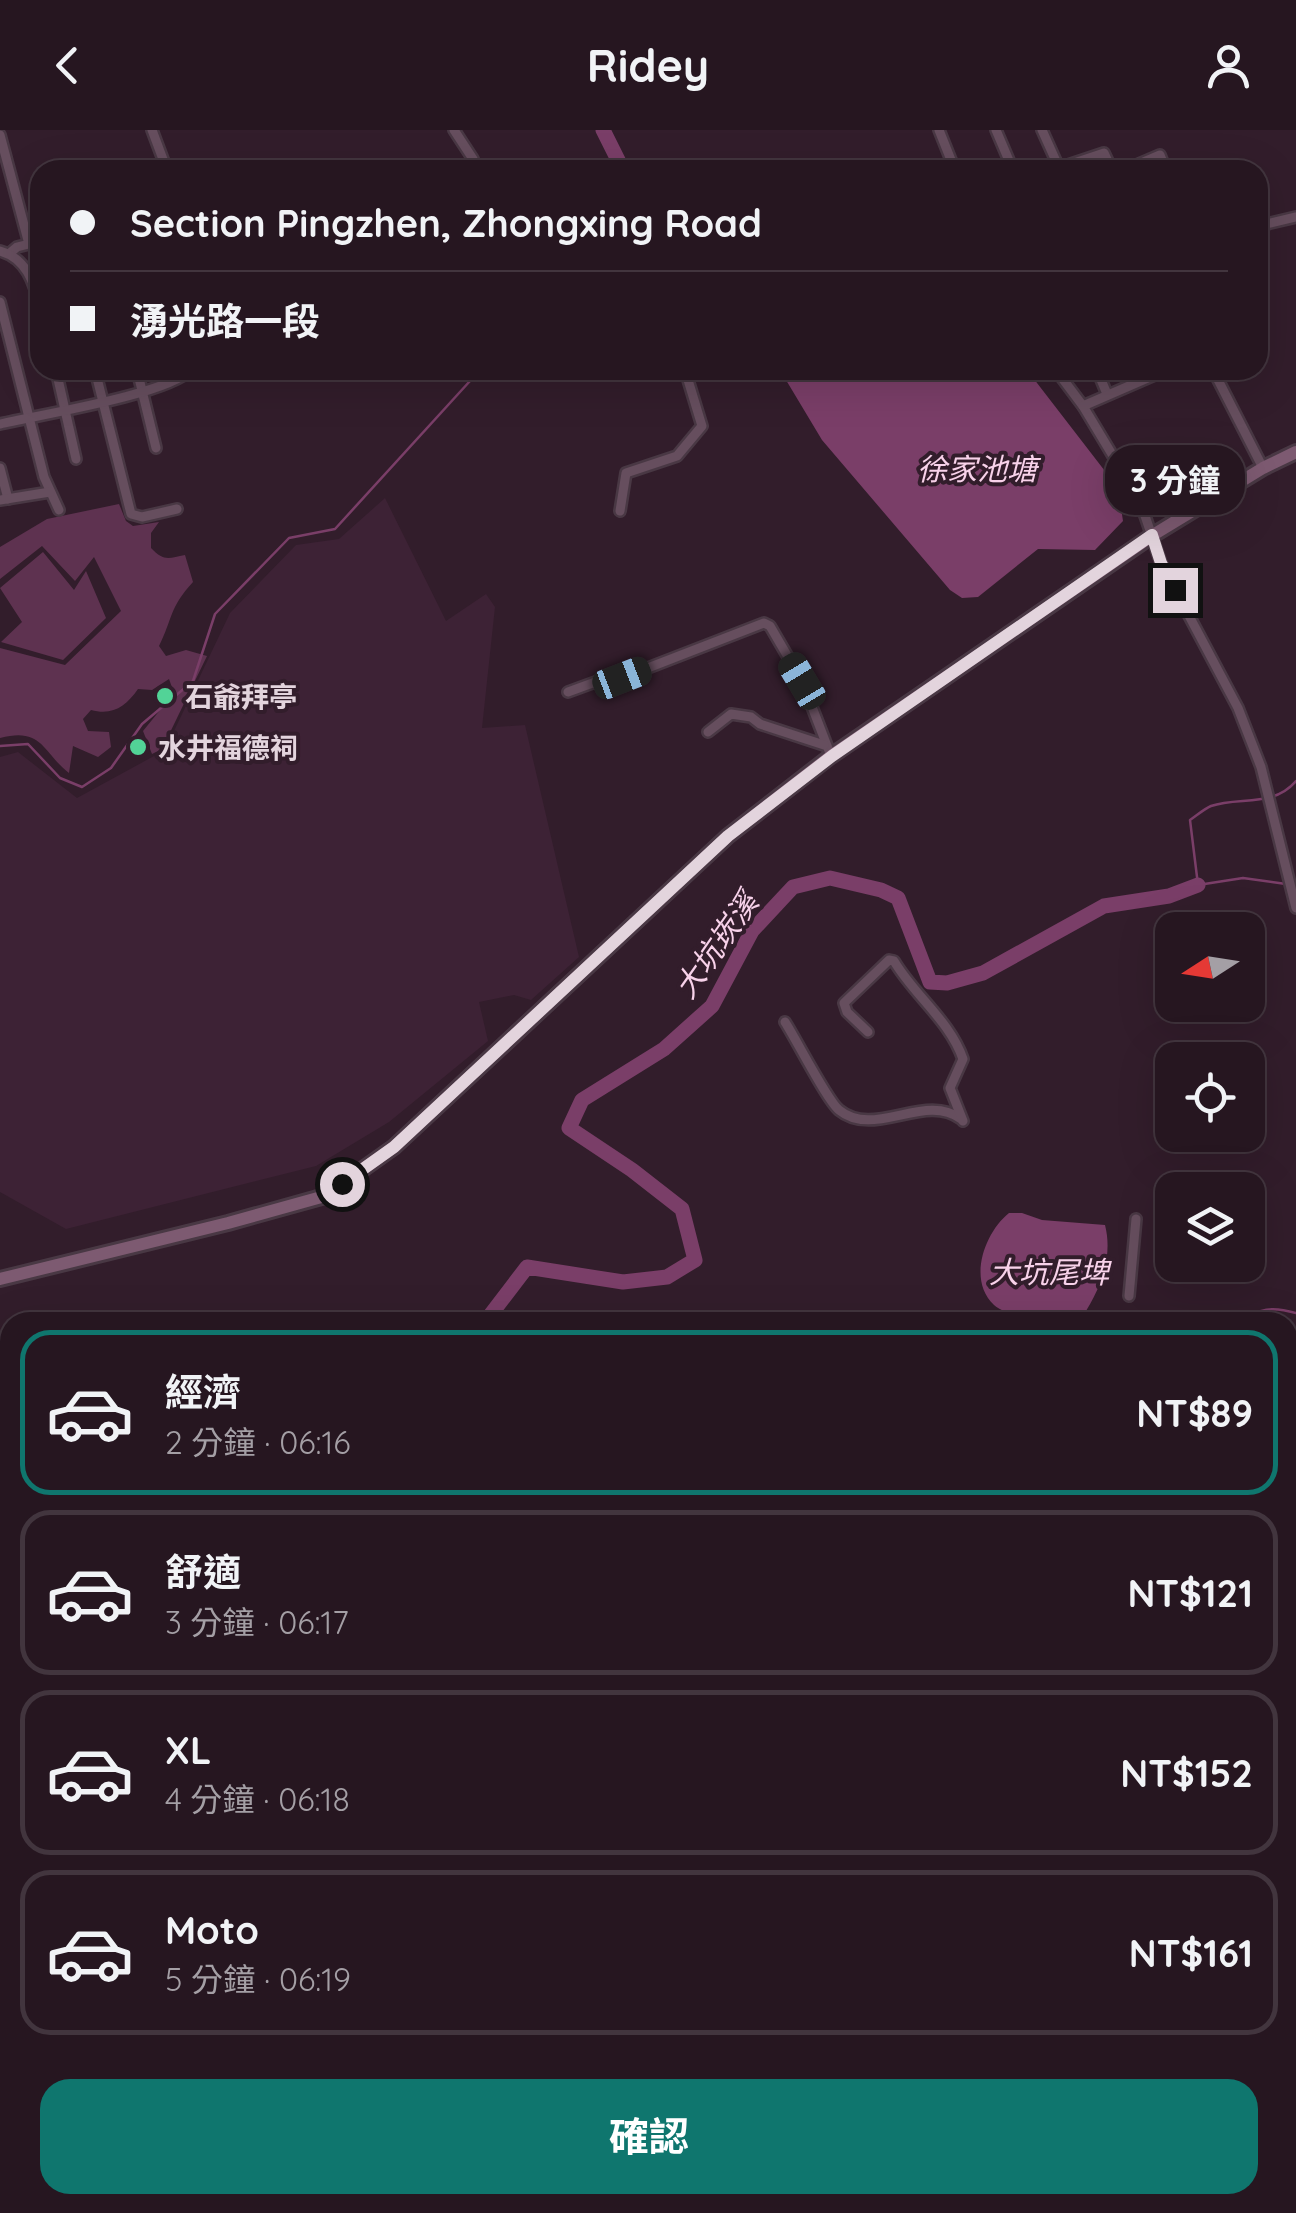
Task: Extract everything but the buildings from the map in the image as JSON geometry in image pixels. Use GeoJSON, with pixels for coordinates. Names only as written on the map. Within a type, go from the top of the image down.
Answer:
{"type":"FeatureCollection","features":[{"type":"Feature","properties":{"kind":"street"},"geometry":{"type":"LineString","coordinates":[[152,130],[163,160]]}},
{"type":"Feature","properties":{"kind":"street"},"geometry":{"type":"LineString","coordinates":[[454,130],[474,160]]}},
{"type":"Feature","properties":{"kind":"street"},"geometry":{"type":"LineString","coordinates":[[939,130],[950,160]]}},
{"type":"Feature","properties":{"kind":"street"},"geometry":{"type":"LineString","coordinates":[[996,130],[1009,160]]}},
{"type":"Feature","properties":{"kind":"street"},"geometry":{"type":"LineString","coordinates":[[1042,130],[1056,160]]}},
{"type":"Feature","properties":{"kind":"street"},"geometry":{"type":"LineString","coordinates":[[1,139],[29,244],[5,252]]}},
{"type":"Feature","properties":{"kind":"street"},"geometry":{"type":"LineString","coordinates":[[1085,160],[1104,153],[1107,160]]}},
{"type":"Feature","properties":{"kind":"street"},"geometry":{"type":"LineString","coordinates":[[1268,224],[1296,217]]}},
{"type":"Feature","properties":{"kind":"street"},"geometry":{"type":"LineString","coordinates":[[5,252],[25,266],[30,279]]}},
{"type":"Feature","properties":{"kind":"street"},"geometry":{"type":"LineString","coordinates":[[0,302],[50,492],[60,510]]}},
{"type":"Feature","properties":{"kind":"street"},"geometry":{"type":"LineString","coordinates":[[59,380],[76,459]]}},
{"type":"Feature","properties":{"kind":"street"},"geometry":{"type":"LineString","coordinates":[[98,380],[131,514],[142,517],[177,509]]}},
{"type":"Feature","properties":{"kind":"street"},"geometry":{"type":"LineString","coordinates":[[139,380],[156,448]]}},
{"type":"Feature","properties":{"kind":"street"},"geometry":{"type":"LineString","coordinates":[[0,424],[103,401],[168,380]]}},
{"type":"Feature","properties":{"kind":"street"},"geometry":{"type":"LineString","coordinates":[[620,511],[626,473],[677,456],[702,426],[687,380]]}},
{"type":"Feature","properties":{"kind":"street"},"geometry":{"type":"LineString","coordinates":[[1063,380],[1140,501],[1161,563],[1238,708],[1261,767],[1294,904]]}},
{"type":"Feature","properties":{"kind":"street"},"geometry":{"type":"LineString","coordinates":[[1101,380],[1107,394]]}},
{"type":"Feature","properties":{"kind":"street"},"geometry":{"type":"LineString","coordinates":[[1082,406],[1134,380]]}},
{"type":"Feature","properties":{"kind":"street"},"geometry":{"type":"LineString","coordinates":[[1218,380],[1263,468]]}},
{"type":"Feature","properties":{"kind":"street"},"geometry":{"type":"LineString","coordinates":[[0,1279],[325,1196],[394,1147],[728,836],[828,751],[1152,535],[1296,452]]}},
{"type":"Feature","properties":{"kind":"street"},"geometry":{"type":"LineString","coordinates":[[0,468],[4,500],[50,492]]}},
{"type":"Feature","properties":{"kind":"street"},"geometry":{"type":"LineString","coordinates":[[568,692],[598,681],[622,678],[764,623],[770,626],[802,681],[828,751]]}},
{"type":"Feature","properties":{"kind":"street"},"geometry":{"type":"LineString","coordinates":[[708,732],[731,714],[750,717],[828,751]]}},
{"type":"Feature","properties":{"kind":"street"},"geometry":{"type":"LineString","coordinates":[[785,1022],[839,1110],[864,1120],[936,1108],[963,1121],[950,1088],[962,1060],[958,1046],[940,1019],[909,986],[894,961],[889,960],[844,1002],[847,1012],[868,1032]]}},
{"type":"Feature","properties":{"kind":"street"},"geometry":{"type":"LineString","coordinates":[[1129,1296],[1136,1220]]}},
{"type":"Feature","properties":{"kind":"shaded area"},"geometry":{"type":"Polygon","coordinates":[[[385,498],[446,621],[486,594],[495,607],[482,728],[525,725],[579,957],[531,1000],[514,995],[479,1002],[488,1041],[389,1122],[316,1166],[66,1229],[0,1192],[0,757],[18,752],[77,798],[165,750],[230,613],[296,545],[339,539],[385,498]]]}},
{"type":"Feature","properties":{"kind":"shaded area"},"geometry":{"type":"Polygon","coordinates":[[[119,504],[126,521],[133,526],[159,522],[151,533],[151,548],[163,557],[185,555],[193,582],[175,606],[159,646],[166,656],[186,650],[207,656],[162,749],[152,754],[143,731],[174,693],[169,679],[152,690],[138,689],[124,705],[112,710],[91,710],[83,719],[88,731],[109,732],[111,747],[98,757],[73,746],[69,773],[34,739],[14,735],[0,738],[0,648],[65,665],[121,611],[94,557],[75,581],[42,546],[0,579],[0,547],[47,519],[119,504]]]}},
{"type":"Feature","properties":{"kind":"shaded area"},"geometry":{"type":"Polygon","coordinates":[[[43,552],[74,590],[86,571],[106,618],[63,660],[1,642],[22,622],[0,588],[43,552]]]}},
{"type":"Feature","properties":{"kind":"water","name":"徐家池塘"},"geometry":{"type":"Polygon","coordinates":[[[786,380],[1035,380],[1118,488],[1123,521],[1095,550],[1038,549],[978,597],[962,598],[950,590],[822,440],[786,380]]]}},
{"type":"Feature","properties":{"kind":"water","name":"大坑尾埤"},"geometry":{"type":"Polygon","coordinates":[[[1009,1213],[1022,1213],[1042,1220],[1105,1225],[1106,1264],[1085,1312],[1006,1312],[994,1305],[986,1295],[981,1270],[987,1244],[1009,1213]]]}},
{"type":"Feature","properties":{"kind":"waterway"},"geometry":{"type":"LineString","coordinates":[[603,130],[618,160]]}},
{"type":"Feature","properties":{"kind":"waterway"},"geometry":{"type":"LineString","coordinates":[[0,746],[28,744],[60,778],[82,787],[111,768],[142,724],[193,681],[215,614],[289,538],[335,529],[471,380]]}},
{"type":"Feature","properties":{"kind":"waterway"},"geometry":{"type":"LineString","coordinates":[[1286,884],[1243,878],[1198,885],[1190,820],[1211,806],[1277,795],[1296,781]]}},
{"type":"Feature","properties":{"kind":"waterway","name":"大坑崁溪"},"geometry":{"type":"LineString","coordinates":[[493,1312],[527,1267],[623,1282],[667,1277],[695,1260],[682,1209],[569,1128],[582,1100],[664,1049],[712,1006],[752,931],[793,887],[830,878],[898,898],[930,982],[947,983],[983,973],[1104,906],[1169,896],[1198,885]]}},
{"type":"Feature","properties":{"kind":"waterway"},"geometry":{"type":"LineString","coordinates":[[1260,1312],[1292,1312]]}},
{"type":"Feature","properties":{"kind":"place","name":"石爺拜亭"},"geometry":{"type":"Point","coordinates":[165,696]}},
{"type":"Feature","properties":{"kind":"place","name":"水井福德祠"},"geometry":{"type":"Point","coordinates":[138,747]}},
{"type":"Feature","properties":{"kind":"route"},"geometry":{"type":"LineString","coordinates":[[342,1184],[394,1147],[728,836],[832,756],[1152,535],[1175,590]]}}]}
